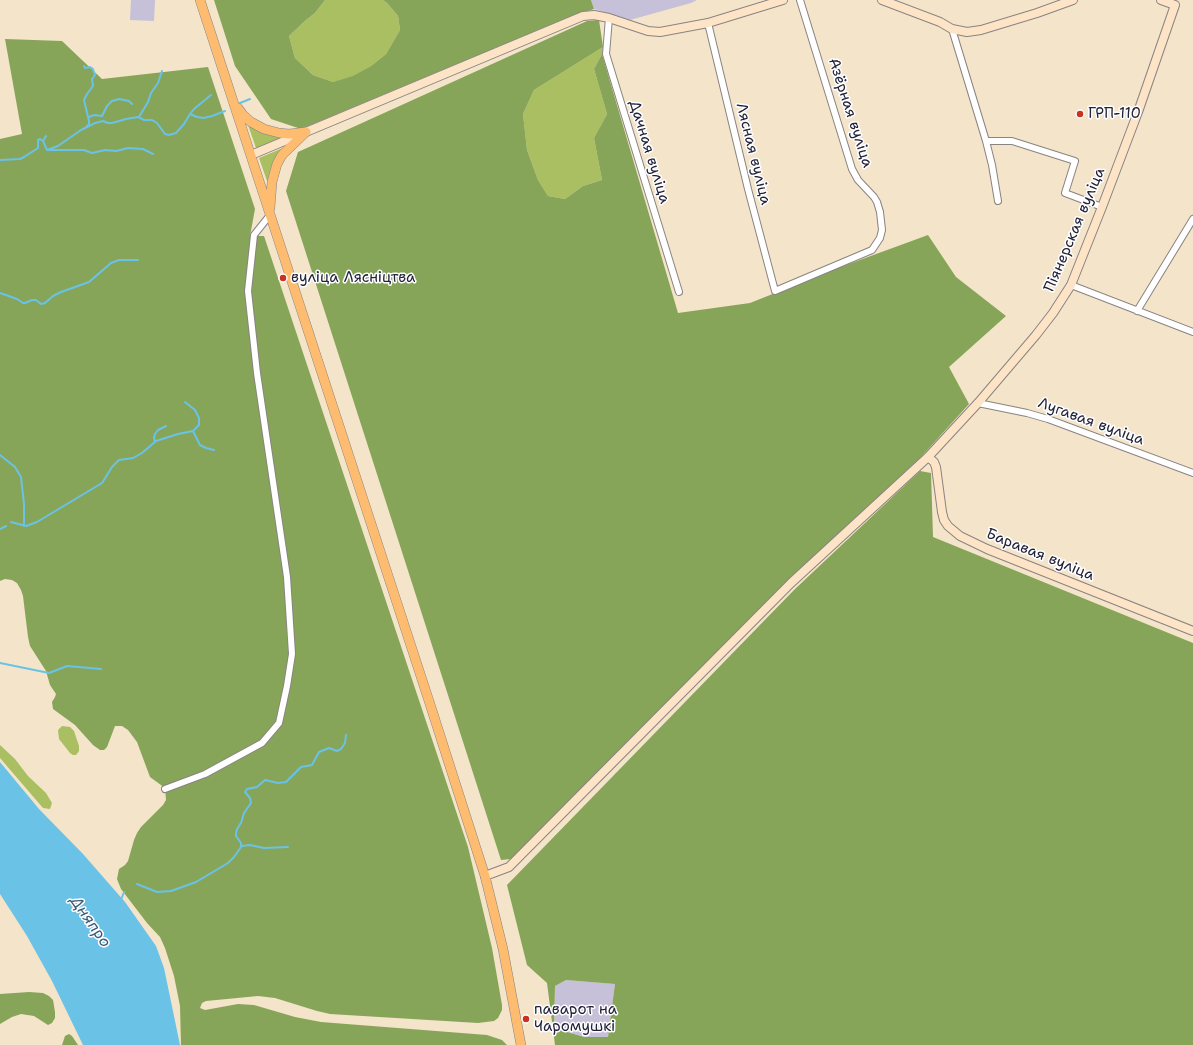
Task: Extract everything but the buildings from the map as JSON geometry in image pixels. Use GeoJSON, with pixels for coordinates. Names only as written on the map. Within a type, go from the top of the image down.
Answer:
{"type":"FeatureCollection","features":[{"type":"Feature","properties":{"kind":"main road"},"geometry":{"type":"LineString","coordinates":[[200,0],[485,876],[503,949],[521,1045]]}},
{"type":"Feature","properties":{"kind":"main road"},"geometry":{"type":"LineString","coordinates":[[233,100],[243,115],[251,122],[264,129],[289,134],[306,132]]}},
{"type":"Feature","properties":{"kind":"main road"},"geometry":{"type":"LineString","coordinates":[[270,215],[272,182],[277,164],[282,155],[306,132]]}},
{"type":"Feature","properties":{"kind":"street"},"geometry":{"type":"LineString","coordinates":[[251,155],[574,19],[592,15],[609,18],[654,32],[668,32],[708,23],[783,0]]}},
{"type":"Feature","properties":{"kind":"street","name":"Азёрная вуліца"},"geometry":{"type":"LineString","coordinates":[[775,291],[872,250],[881,234],[882,222],[880,212],[874,197],[858,180],[852,169],[800,0]]}},
{"type":"Feature","properties":{"kind":"street"},"geometry":{"type":"LineString","coordinates":[[882,0],[940,22],[952,29],[967,32],[981,30],[1073,0]]}},
{"type":"Feature","properties":{"kind":"street"},"geometry":{"type":"LineString","coordinates":[[1161,0],[1176,2]]}},
{"type":"Feature","properties":{"kind":"street","name":"Піянерская вуліца"},"geometry":{"type":"LineString","coordinates":[[485,876],[509,867],[791,583],[928,457],[978,403],[1036,335],[1070,285],[1102,207],[1138,112],[1176,2]]}},
{"type":"Feature","properties":{"kind":"street","name":"Дачная вуліца"},"geometry":{"type":"LineString","coordinates":[[609,18],[606,54],[679,292]]}},
{"type":"Feature","properties":{"kind":"street","name":"Лясная вуліца"},"geometry":{"type":"LineString","coordinates":[[708,23],[748,189],[775,291]]}},
{"type":"Feature","properties":{"kind":"street"},"geometry":{"type":"LineString","coordinates":[[952,29],[986,141],[998,201]]}},
{"type":"Feature","properties":{"kind":"street"},"geometry":{"type":"LineString","coordinates":[[986,141],[1012,141],[1075,161],[1065,193],[1102,207]]}},
{"type":"Feature","properties":{"kind":"street"},"geometry":{"type":"LineString","coordinates":[[165,789],[205,774],[262,743],[279,723],[292,654],[287,576],[257,372],[248,291],[254,235],[270,215]]}},
{"type":"Feature","properties":{"kind":"street"},"geometry":{"type":"LineString","coordinates":[[1137,311],[1193,218]]}},
{"type":"Feature","properties":{"kind":"street"},"geometry":{"type":"LineString","coordinates":[[1070,285],[1193,332]]}},
{"type":"Feature","properties":{"kind":"street","name":"Лугавая вуліца"},"geometry":{"type":"LineString","coordinates":[[978,403],[1015,410],[1048,419],[1193,473]]}},
{"type":"Feature","properties":{"kind":"street","name":"Баравая вуліца"},"geometry":{"type":"LineString","coordinates":[[928,457],[934,462],[936,467],[944,520],[948,526],[960,536],[994,552],[1193,631]]}},
{"type":"Feature","properties":{"kind":"shaded area"},"geometry":{"type":"Polygon","coordinates":[[[131,0],[155,0],[154,21],[130,20],[131,0]]]}},
{"type":"Feature","properties":{"kind":"shaded area"},"geometry":{"type":"Polygon","coordinates":[[[591,0],[697,0],[630,20],[594,9],[591,0]]]}},
{"type":"Feature","properties":{"kind":"shaded area"},"geometry":{"type":"Polygon","coordinates":[[[566,980],[615,984],[608,1037],[584,1037],[554,1028],[555,986],[566,980]]]}},
{"type":"Feature","properties":{"kind":"green space"},"geometry":{"type":"Polygon","coordinates":[[[214,0],[325,0],[315,13],[289,36],[295,58],[313,75],[333,82],[353,76],[371,66],[386,54],[400,30],[398,16],[383,0],[591,0],[594,9],[574,15],[301,129],[271,119],[235,66],[214,0]]]}},
{"type":"Feature","properties":{"kind":"green space"},"geometry":{"type":"Polygon","coordinates":[[[325,0],[383,0],[398,16],[400,30],[386,54],[371,66],[353,77],[333,82],[313,75],[295,58],[289,36],[315,13],[325,0]]]}},
{"type":"Feature","properties":{"kind":"green space"},"geometry":{"type":"Polygon","coordinates":[[[599,20],[603,47],[534,90],[523,114],[527,150],[538,180],[548,196],[565,199],[583,186],[602,180],[594,138],[607,114],[594,69],[602,54],[678,313],[750,303],[838,268],[928,235],[956,277],[1006,316],[949,367],[969,404],[921,457],[791,578],[511,859],[501,860],[286,191],[298,152],[587,21],[599,20]]]}},
{"type":"Feature","properties":{"kind":"green space"},"geometry":{"type":"Polygon","coordinates":[[[5,39],[62,41],[102,79],[208,67],[255,209],[250,236],[264,236],[468,847],[492,948],[502,1005],[502,1010],[498,1018],[494,1021],[478,1023],[330,1014],[275,998],[258,996],[206,1001],[202,1003],[200,1008],[205,1010],[238,1004],[254,1005],[295,1017],[321,1022],[487,1035],[502,1040],[507,1045],[181,1045],[180,1006],[174,976],[165,948],[160,937],[147,923],[121,889],[117,879],[119,869],[128,861],[137,833],[166,800],[165,788],[150,777],[137,742],[128,730],[122,726],[115,726],[107,747],[104,750],[100,750],[93,745],[75,725],[53,709],[52,702],[56,694],[50,685],[46,671],[30,646],[21,590],[17,583],[12,580],[5,579],[0,581],[0,139],[22,134],[5,39]]]}},
{"type":"Feature","properties":{"kind":"green space"},"geometry":{"type":"Polygon","coordinates":[[[603,47],[602,54],[594,69],[607,114],[594,138],[602,180],[583,186],[565,199],[548,196],[538,180],[527,150],[523,114],[534,90],[603,47]]]}},
{"type":"Feature","properties":{"kind":"green space"},"geometry":{"type":"Polygon","coordinates":[[[248,125],[283,137],[256,148],[248,125]]]}},
{"type":"Feature","properties":{"kind":"green space"},"geometry":{"type":"Polygon","coordinates":[[[283,148],[273,163],[267,181],[259,158],[283,148]]]}},
{"type":"Feature","properties":{"kind":"green space"},"geometry":{"type":"Polygon","coordinates":[[[920,471],[931,473],[933,537],[1193,643],[1193,1045],[555,1045],[547,983],[527,965],[507,885],[794,590],[920,471]],[[566,980],[555,986],[554,1028],[584,1037],[608,1037],[615,984],[566,980]]]}},
{"type":"Feature","properties":{"kind":"green space"},"geometry":{"type":"Polygon","coordinates":[[[62,726],[70,727],[74,731],[79,746],[79,751],[76,755],[70,753],[59,739],[58,730],[62,726]]]}},
{"type":"Feature","properties":{"kind":"green space"},"geometry":{"type":"Polygon","coordinates":[[[0,745],[15,759],[28,776],[46,793],[52,803],[50,809],[43,808],[0,758],[0,745]]]}},
{"type":"Feature","properties":{"kind":"green space"},"geometry":{"type":"Polygon","coordinates":[[[29,992],[43,993],[53,1000],[55,1018],[52,1023],[48,1025],[34,1016],[21,1014],[0,1024],[0,994],[29,992]]]}},
{"type":"Feature","properties":{"kind":"green space"},"geometry":{"type":"Polygon","coordinates":[[[69,1034],[78,1045],[62,1045],[65,1036],[69,1034]]]}},
{"type":"Feature","properties":{"kind":"water","name":"Дняпро"},"geometry":{"type":"Polygon","coordinates":[[[0,762],[39,809],[83,854],[125,902],[156,946],[164,968],[180,1045],[83,1045],[52,981],[27,936],[0,894],[0,762]]]}},
{"type":"Feature","properties":{"kind":"waterway"},"geometry":{"type":"LineString","coordinates":[[84,66],[85,68],[90,67],[93,69],[95,75],[92,79],[93,86],[84,100],[89,121],[89,124],[85,128]]}},
{"type":"Feature","properties":{"kind":"waterway"},"geometry":{"type":"LineString","coordinates":[[139,117],[148,102],[151,93],[158,83],[162,71]]}},
{"type":"Feature","properties":{"kind":"waterway"},"geometry":{"type":"LineString","coordinates":[[190,114],[211,95]]}},
{"type":"Feature","properties":{"kind":"waterway"},"geometry":{"type":"LineString","coordinates":[[89,117],[94,115],[102,116],[107,106],[112,101],[119,99],[129,101],[132,104]]}},
{"type":"Feature","properties":{"kind":"waterway"},"geometry":{"type":"LineString","coordinates":[[240,103],[250,99]]}},
{"type":"Feature","properties":{"kind":"waterway"},"geometry":{"type":"LineString","coordinates":[[0,160],[20,159],[24,157],[38,148],[38,140],[40,139],[43,141],[47,150],[58,146],[81,130],[103,121],[112,123],[138,117],[144,120],[152,120],[157,123],[165,134],[169,135],[176,133],[190,114],[204,118],[225,111]]}},
{"type":"Feature","properties":{"kind":"waterway"},"geometry":{"type":"LineString","coordinates":[[43,141],[46,136]]}},
{"type":"Feature","properties":{"kind":"waterway"},"geometry":{"type":"LineString","coordinates":[[49,150],[84,150],[92,153],[105,150],[116,151],[128,148],[143,149],[153,154]]}},
{"type":"Feature","properties":{"kind":"waterway"},"geometry":{"type":"LineString","coordinates":[[0,293],[17,299],[23,303],[36,300],[41,304],[45,303],[53,296],[61,292],[89,282],[111,263],[119,260],[138,260]]}},
{"type":"Feature","properties":{"kind":"waterway"},"geometry":{"type":"LineString","coordinates":[[11,522],[26,526],[37,522],[102,483],[112,467],[119,460],[133,458],[142,453],[156,441],[193,431],[199,425],[199,418],[195,410],[185,402]]}},
{"type":"Feature","properties":{"kind":"waterway"},"geometry":{"type":"LineString","coordinates":[[155,442],[155,434],[158,430],[166,426]]}},
{"type":"Feature","properties":{"kind":"waterway"},"geometry":{"type":"LineString","coordinates":[[193,431],[200,445],[214,450]]}},
{"type":"Feature","properties":{"kind":"waterway"},"geometry":{"type":"LineString","coordinates":[[0,455],[15,467],[21,477],[24,504],[24,526]]}},
{"type":"Feature","properties":{"kind":"waterway"},"geometry":{"type":"LineString","coordinates":[[0,529],[6,526]]}},
{"type":"Feature","properties":{"kind":"waterway"},"geometry":{"type":"LineString","coordinates":[[0,663],[49,673],[67,666],[101,669]]}},
{"type":"Feature","properties":{"kind":"waterway"},"geometry":{"type":"LineString","coordinates":[[137,884],[157,892],[171,891],[196,882],[228,863],[241,847],[241,843],[236,836],[236,833],[244,813],[251,803],[250,798],[245,792],[247,789],[257,787],[265,780],[278,783],[286,782],[301,767],[312,765],[319,752],[329,748],[337,751],[341,749],[345,743],[346,735]]}},
{"type":"Feature","properties":{"kind":"waterway"},"geometry":{"type":"LineString","coordinates":[[242,846],[250,845],[264,848],[288,847]]}},
{"type":"Feature","properties":{"kind":"waterway"},"geometry":{"type":"LineString","coordinates":[[121,900],[124,892]]}},
{"type":"Feature","properties":{"kind":"place","name":"ГРП-110"},"geometry":{"type":"Point","coordinates":[1080,114]}},
{"type":"Feature","properties":{"kind":"place","name":"вуліца Лясніцтва"},"geometry":{"type":"Point","coordinates":[283,278]}},
{"type":"Feature","properties":{"kind":"place","name":"паварот на Чаромушкі"},"geometry":{"type":"Point","coordinates":[526,1019]}}]}
